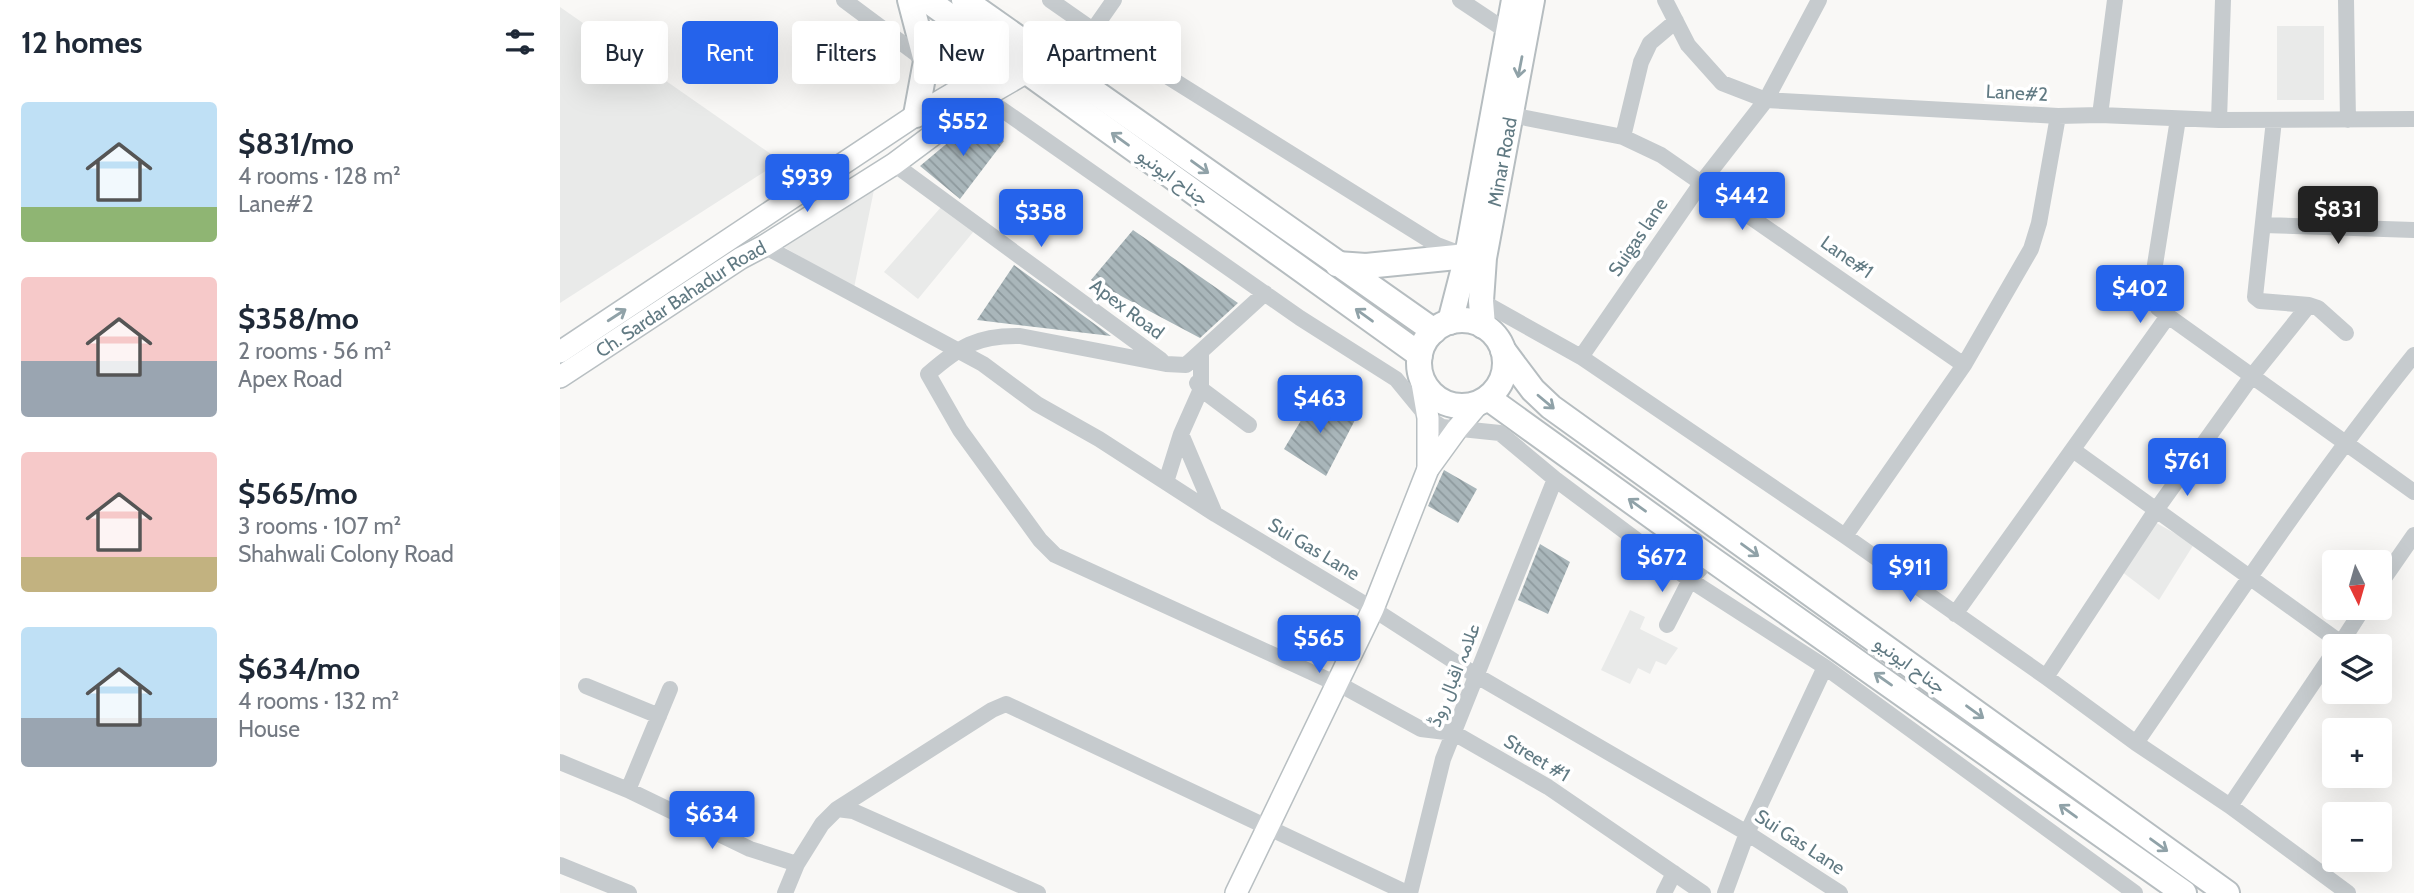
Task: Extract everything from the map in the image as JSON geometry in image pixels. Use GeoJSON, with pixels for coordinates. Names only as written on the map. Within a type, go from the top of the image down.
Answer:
{"type":"FeatureCollection","features":[{"type":"Feature","properties":{"kind":"main road"},"geometry":{"type":"LineString","coordinates":[[910,0],[916,21]]}},
{"type":"Feature","properties":{"kind":"main road","name":"جناح ایونیو"},"geometry":{"type":"LineString","coordinates":[[927,0],[1023,55]]}},
{"type":"Feature","properties":{"kind":"main road","name":"جناح ایونیو"},"geometry":{"type":"LineString","coordinates":[[964,0],[1023,54]]}},
{"type":"Feature","properties":{"kind":"main road","name":"Minar Road"},"geometry":{"type":"LineString","coordinates":[[1442,327],[1467,256],[1514,0]]}},
{"type":"Feature","properties":{"kind":"main road","name":"Minar Road"},"geometry":{"type":"LineString","coordinates":[[1483,326],[1481,301],[1485,258],[1532,0]]}},
{"type":"Feature","properties":{"kind":"main road","name":"Ch. Sardar Bahadur Road"},"geometry":{"type":"LineString","coordinates":[[560,377],[916,115],[962,86],[1023,58]]}},
{"type":"Feature","properties":{"kind":"main road","name":"Ch. Sardar Bahadur Road"},"geometry":{"type":"LineString","coordinates":[[560,352],[736,249],[764,246],[894,164],[984,97],[1023,60]]}},
{"type":"Feature","properties":{"kind":"main road"},"geometry":{"type":"LineString","coordinates":[[916,115],[922,84]]}},
{"type":"Feature","properties":{"kind":"main road","name":"جناح ایونیو"},"geometry":{"type":"LineString","coordinates":[[1061,84],[1419,360]]}},
{"type":"Feature","properties":{"kind":"main road","name":"جناح ایونیو"},"geometry":{"type":"LineString","coordinates":[[1066,84],[1336,264],[1442,327]]}},
{"type":"Feature","properties":{"kind":"main road"},"geometry":{"type":"LineString","coordinates":[[1336,264],[1366,267],[1467,256]]}},
{"type":"Feature","properties":{"kind":"main road"},"geometry":{"type":"LineString","coordinates":[[1236,893],[1373,609],[1428,469],[1457,429],[1498,388],[1504,376],[1506,363],[1496,336],[1472,321],[1442,327],[1427,338],[1419,360],[1428,418],[1428,469]]}},
{"type":"Feature","properties":{"kind":"main road","name":"جناح ایونیو"},"geometry":{"type":"LineString","coordinates":[[1503,350],[1533,390],[1551,407],[2227,893]]}},
{"type":"Feature","properties":{"kind":"main road"},"geometry":{"type":"LineString","coordinates":[[1419,360],[1425,386],[1439,400],[1459,407],[1484,401]]}},
{"type":"Feature","properties":{"kind":"main road","name":"جناح ایونیو"},"geometry":{"type":"LineString","coordinates":[[1484,401],[2184,893]]}},
{"type":"Feature","properties":{"kind":"street"},"geometry":{"type":"LineString","coordinates":[[844,0],[914,52]]}},
{"type":"Feature","properties":{"kind":"street"},"geometry":{"type":"LineString","coordinates":[[1050,0],[1080,21]]}},
{"type":"Feature","properties":{"kind":"street"},"geometry":{"type":"LineString","coordinates":[[1099,21],[1114,0]]}},
{"type":"Feature","properties":{"kind":"street"},"geometry":{"type":"LineString","coordinates":[[1460,0],[1508,32]]}},
{"type":"Feature","properties":{"kind":"street","name":"Lane#2"},"geometry":{"type":"LineString","coordinates":[[1665,0],[1689,45],[1722,83],[1766,100],[2058,116],[2219,120],[2414,119]]}},
{"type":"Feature","properties":{"kind":"street","name":"Suigas lane"},"geometry":{"type":"LineString","coordinates":[[1581,357],[1702,181],[1766,100],[1819,0]]}},
{"type":"Feature","properties":{"kind":"street"},"geometry":{"type":"LineString","coordinates":[[2100,115],[2115,0]]}},
{"type":"Feature","properties":{"kind":"street"},"geometry":{"type":"LineString","coordinates":[[2219,120],[2223,0]]}},
{"type":"Feature","properties":{"kind":"street"},"geometry":{"type":"LineString","coordinates":[[2346,0],[2348,120]]}},
{"type":"Feature","properties":{"kind":"street"},"geometry":{"type":"LineString","coordinates":[[1623,137],[1641,62],[1650,43],[1676,21]]}},
{"type":"Feature","properties":{"kind":"street"},"geometry":{"type":"LineString","coordinates":[[959,84],[984,97],[1265,293],[1396,379],[1428,418],[1442,427],[1500,433],[1690,580],[1825,667],[2135,893]]}},
{"type":"Feature","properties":{"kind":"street"},"geometry":{"type":"LineString","coordinates":[[1179,84],[1437,245],[1467,256]]}},
{"type":"Feature","properties":{"kind":"street","name":"Lane#1"},"geometry":{"type":"LineString","coordinates":[[1511,115],[1623,137],[1661,155],[1964,365]]}},
{"type":"Feature","properties":{"kind":"street"},"geometry":{"type":"LineString","coordinates":[[1845,536],[1964,365],[2031,249],[2039,223],[2058,116]]}},
{"type":"Feature","properties":{"kind":"street"},"geometry":{"type":"LineString","coordinates":[[2178,119],[2154,271],[2153,299],[2158,308],[2414,492]]}},
{"type":"Feature","properties":{"kind":"street"},"geometry":{"type":"LineString","coordinates":[[2274,120],[2255,297],[2260,301],[2318,308],[2346,333]]}},
{"type":"Feature","properties":{"kind":"street","name":"Apex Road"},"geometry":{"type":"LineString","coordinates":[[894,164],[1166,364]]}},
{"type":"Feature","properties":{"kind":"street"},"geometry":{"type":"LineString","coordinates":[[2263,225],[2414,230]]}},
{"type":"Feature","properties":{"kind":"street","name":"Sui Gas Lane"},"geometry":{"type":"LineString","coordinates":[[764,246],[984,364],[1037,404],[1099,439],[1477,676],[1747,832],[1840,893]]}},
{"type":"Feature","properties":{"kind":"street"},"geometry":{"type":"LineString","coordinates":[[957,349],[985,338],[1020,335],[1166,364],[1185,365],[1265,293]]}},
{"type":"Feature","properties":{"kind":"street"},"geometry":{"type":"LineString","coordinates":[[1481,301],[1581,357],[1845,536],[2136,743],[2230,806],[2348,893]]}},
{"type":"Feature","properties":{"kind":"street"},"geometry":{"type":"LineString","coordinates":[[2046,677],[2156,510],[2252,376],[2309,305]]}},
{"type":"Feature","properties":{"kind":"street"},"geometry":{"type":"LineString","coordinates":[[1955,614],[2168,316]]}},
{"type":"Feature","properties":{"kind":"street","name":"Street #1"},"geometry":{"type":"LineString","coordinates":[[957,349],[928,374],[960,430],[1040,540],[1055,555],[1338,685],[1421,729],[1454,733],[1549,787],[1703,893]]}},
{"type":"Feature","properties":{"kind":"street"},"geometry":{"type":"LineString","coordinates":[[1166,482],[1181,434],[1201,390],[1201,353]]}},
{"type":"Feature","properties":{"kind":"street"},"geometry":{"type":"LineString","coordinates":[[2136,743],[2249,577],[2346,442],[2414,355]]}},
{"type":"Feature","properties":{"kind":"street"},"geometry":{"type":"LineString","coordinates":[[1185,365],[1201,390],[1249,425]]}},
{"type":"Feature","properties":{"kind":"street"},"geometry":{"type":"LineString","coordinates":[[1181,434],[1215,514]]}},
{"type":"Feature","properties":{"kind":"street"},"geometry":{"type":"LineString","coordinates":[[2073,450],[2249,577],[2322,634]]}},
{"type":"Feature","properties":{"kind":"street","name":"علامہ اقبال روڈ"},"geometry":{"type":"LineString","coordinates":[[1409,893],[1443,759],[1555,478]]}},
{"type":"Feature","properties":{"kind":"street"},"geometry":{"type":"LineString","coordinates":[[2392,567],[2414,535]]}},
{"type":"Feature","properties":{"kind":"street"},"geometry":{"type":"LineString","coordinates":[[1667,625],[1690,580],[1710,558]]}},
{"type":"Feature","properties":{"kind":"street"},"geometry":{"type":"LineString","coordinates":[[1725,893],[1747,832],[1825,667]]}},
{"type":"Feature","properties":{"kind":"street"},"geometry":{"type":"LineString","coordinates":[[2230,806],[2322,671]]}},
{"type":"Feature","properties":{"kind":"street"},"geometry":{"type":"LineString","coordinates":[[586,686],[659,716]]}},
{"type":"Feature","properties":{"kind":"street"},"geometry":{"type":"LineString","coordinates":[[628,790],[670,689]]}},
{"type":"Feature","properties":{"kind":"street"},"geometry":{"type":"LineString","coordinates":[[785,893],[797,864],[822,824],[837,809],[992,710],[1006,704],[1409,893]]}},
{"type":"Feature","properties":{"kind":"street"},"geometry":{"type":"LineString","coordinates":[[1961,766],[1975,744]]}},
{"type":"Feature","properties":{"kind":"street"},"geometry":{"type":"LineString","coordinates":[[560,762],[628,790],[750,849],[797,864]]}},
{"type":"Feature","properties":{"kind":"street"},"geometry":{"type":"LineString","coordinates":[[837,809],[853,811],[1038,893]]}},
{"type":"Feature","properties":{"kind":"street"},"geometry":{"type":"LineString","coordinates":[[560,865],[629,893]]}},
{"type":"Feature","properties":{"kind":"street"},"geometry":{"type":"LineString","coordinates":[[1664,893],[1674,873]]}},
{"type":"Feature","properties":{"kind":"shaded area"},"geometry":{"type":"Polygon","coordinates":[[[560,7],[581,22],[581,84],[668,82],[781,161],[560,303],[560,7]]]}},
{"type":"Feature","properties":{"kind":"shaded area"},"geometry":{"type":"Polygon","coordinates":[[[2277,26],[2324,26],[2324,100],[2277,100],[2277,26]]]}},
{"type":"Feature","properties":{"kind":"shaded area"},"geometry":{"type":"Polygon","coordinates":[[[876,180],[854,288],[782,246],[876,180]]]}},
{"type":"Feature","properties":{"kind":"shaded area"},"geometry":{"type":"Polygon","coordinates":[[[942,206],[974,231],[918,299],[884,272],[942,206]]]}},
{"type":"Feature","properties":{"kind":"shaded area"},"geometry":{"type":"Polygon","coordinates":[[[2151,520],[2194,544],[2159,600],[2117,568],[2151,520]]]}},
{"type":"Feature","properties":{"kind":"shaded area"},"geometry":{"type":"Polygon","coordinates":[[[1630,610],[1645,617],[1640,629],[1678,648],[1666,665],[1656,661],[1650,674],[1638,668],[1630,684],[1601,670],[1630,610]]]}},
{"type":"Feature","properties":{"kind":"building"},"geometry":{"type":"Polygon","coordinates":[[[976,119],[1004,141],[960,199],[920,166],[976,119]]]}},
{"type":"Feature","properties":{"kind":"building"},"geometry":{"type":"Polygon","coordinates":[[[1133,230],[1238,303],[1200,338],[1091,280],[1133,230]]]}},
{"type":"Feature","properties":{"kind":"building"},"geometry":{"type":"Polygon","coordinates":[[[1014,265],[1111,336],[977,320],[1014,265]]]}},
{"type":"Feature","properties":{"kind":"building"},"geometry":{"type":"Polygon","coordinates":[[[1316,395],[1355,420],[1326,476],[1284,449],[1316,395]]]}},
{"type":"Feature","properties":{"kind":"building"},"geometry":{"type":"Polygon","coordinates":[[[1444,470],[1477,489],[1458,523],[1428,506],[1444,470]]]}},
{"type":"Feature","properties":{"kind":"building"},"geometry":{"type":"Polygon","coordinates":[[[1540,544],[1570,562],[1548,614],[1518,600],[1540,544]]]}}]}
